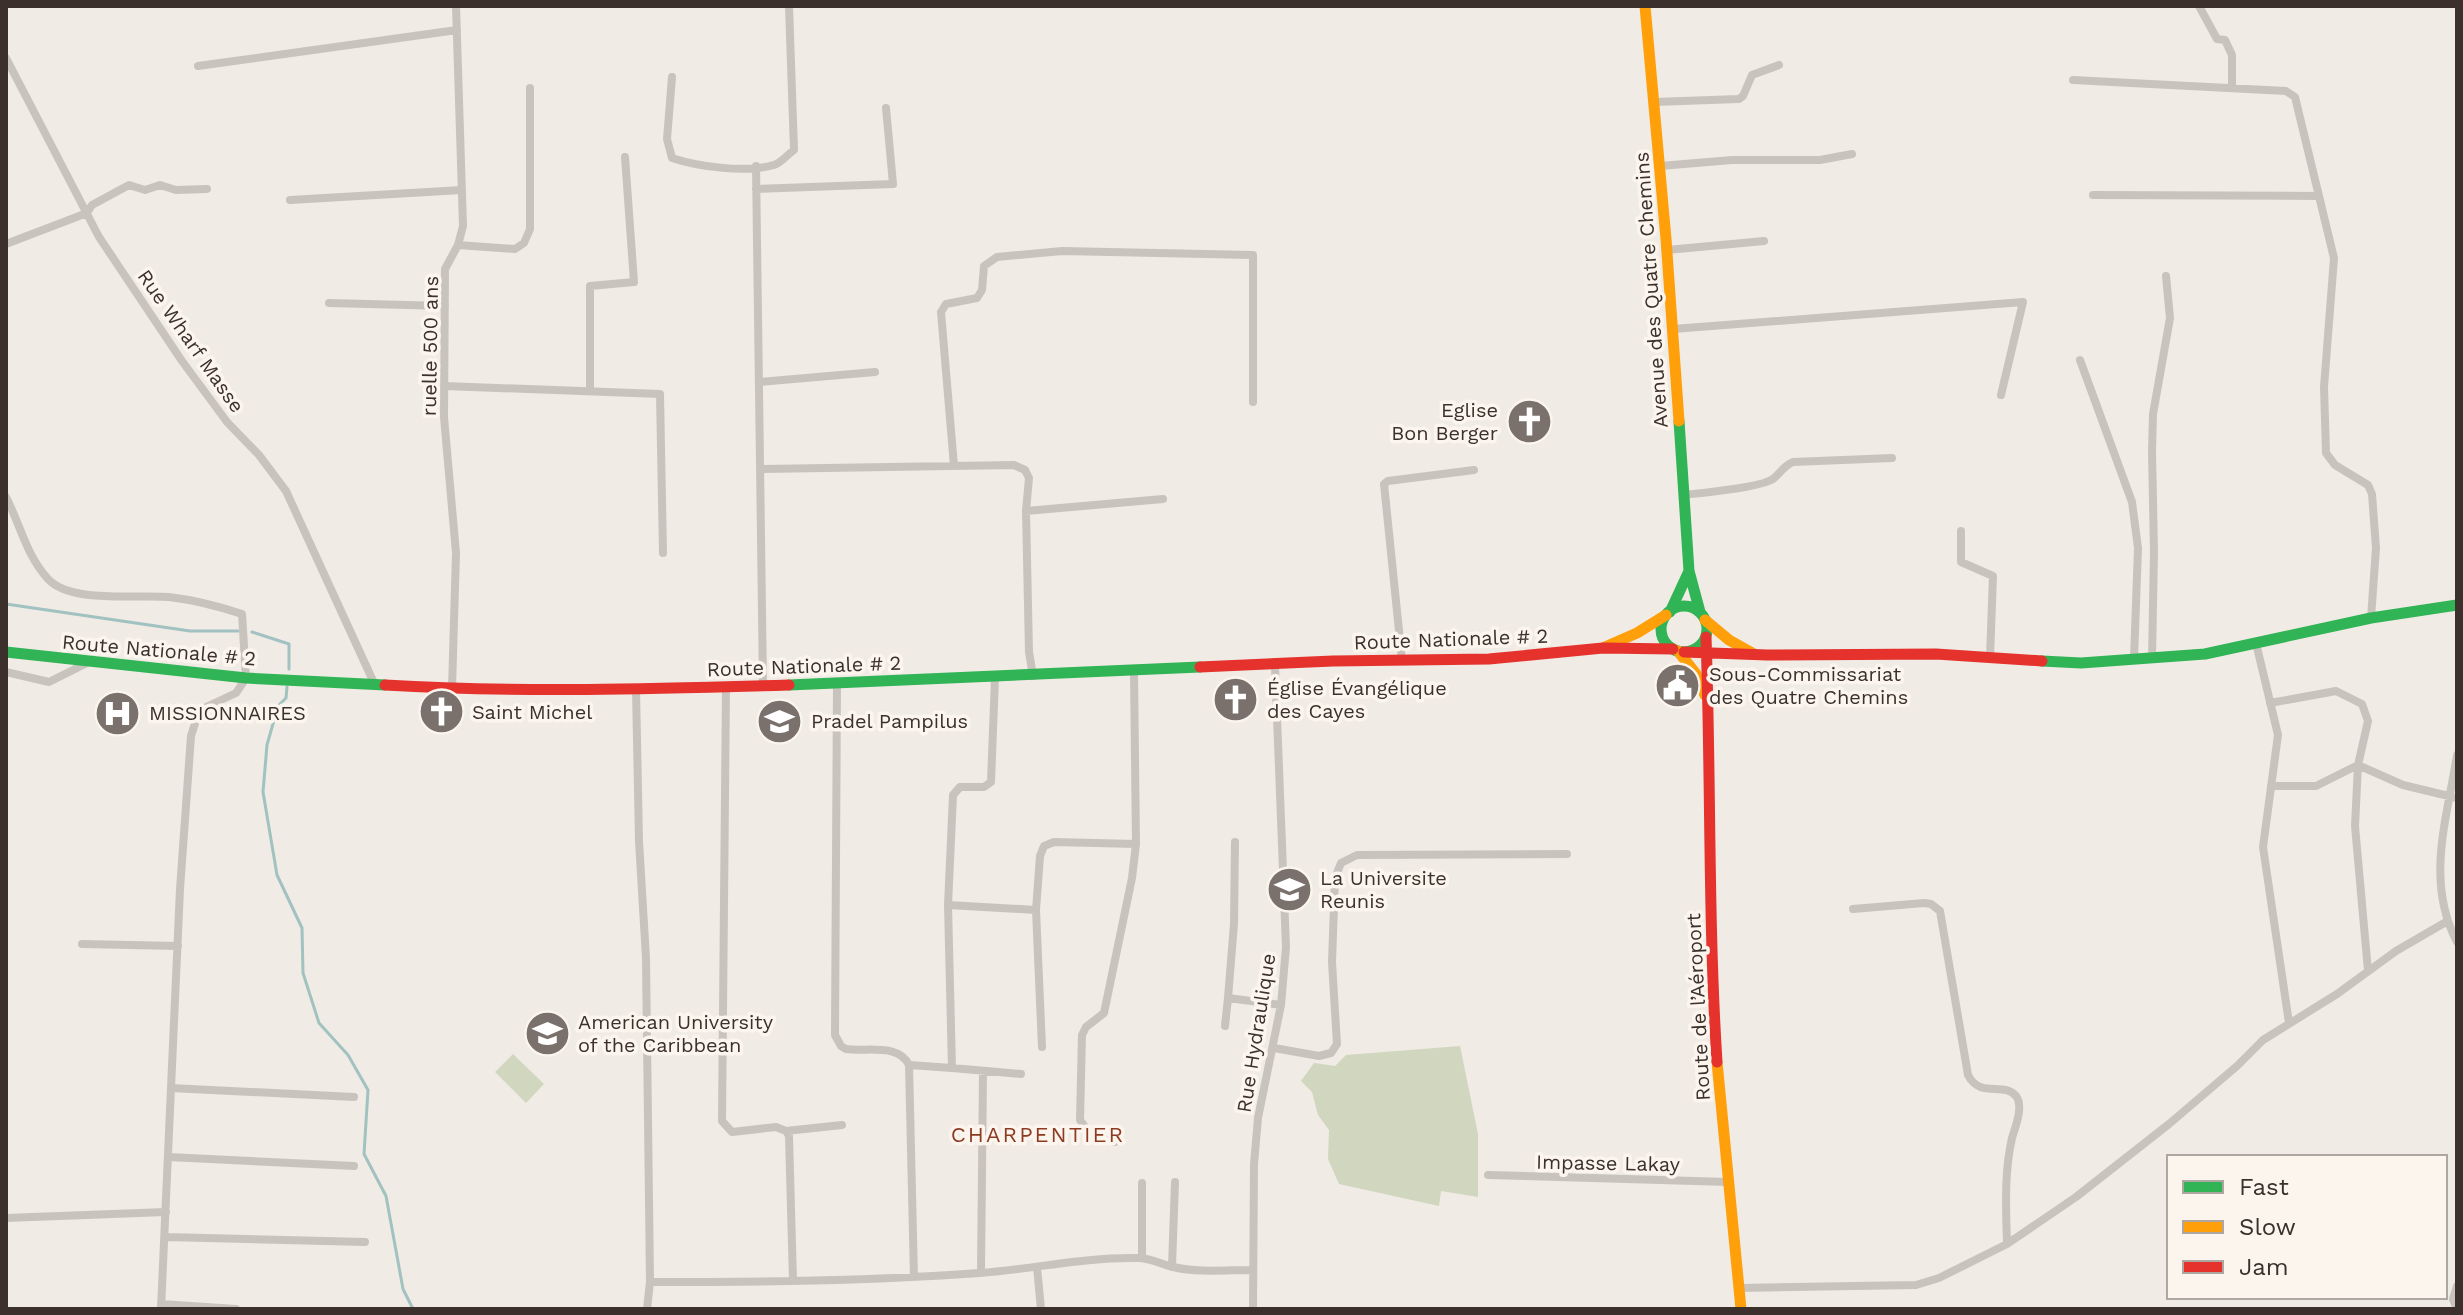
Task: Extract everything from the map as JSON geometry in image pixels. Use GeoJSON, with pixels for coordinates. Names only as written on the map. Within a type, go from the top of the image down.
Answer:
{"type":"FeatureCollection","features":[{"type":"Feature","properties":{"kind":"main road","name":"Avenue des Quatre Chemins"},"geometry":{"type":"LineString","coordinates":[[1645,6],[1667,250],[1689,571],[1702,616]]}},
{"type":"Feature","properties":{"kind":"main road","name":"Avenue des Quatre Chemins"},"geometry":{"type":"LineString","coordinates":[[1668,613],[1689,571]]}},
{"type":"Feature","properties":{"kind":"main road","name":"Route Nationale # 2"},"geometry":{"type":"LineString","coordinates":[[6,652],[246,678],[452,689],[837,684],[1333,661],[1489,659],[1603,648],[1754,654],[1936,654],[2081,663],[2205,654],[2371,618],[2457,605]]}},
{"type":"Feature","properties":{"kind":"main road"},"geometry":{"type":"LineString","coordinates":[[1702,616],[1706,637],[1697,648],[1678,651],[1663,636],[1662,625],[1668,613],[1684,606],[1702,616],[1729,640],[1754,654]]}},
{"type":"Feature","properties":{"kind":"main road","name":"Route Nationale # 2"},"geometry":{"type":"LineString","coordinates":[[1603,648],[1637,633],[1668,613]]}},
{"type":"Feature","properties":{"kind":"main road","name":"Route de l’Aéroport"},"geometry":{"type":"LineString","coordinates":[[1706,637],[1711,970],[1741,1309]]}},
{"type":"Feature","properties":{"kind":"main road","name":"Route de l’Aéroport"},"geometry":{"type":"LineString","coordinates":[[1678,651],[1696,674],[1708,702]]}},
{"type":"Feature","properties":{"kind":"street","name":"ruelle 500 ans"},"geometry":{"type":"LineString","coordinates":[[452,689],[456,553],[444,386],[445,269],[458,245],[463,226],[456,6]]}},
{"type":"Feature","properties":{"kind":"street"},"geometry":{"type":"LineString","coordinates":[[672,77],[667,139],[672,158],[695,165],[776,165],[794,150],[789,6]]}},
{"type":"Feature","properties":{"kind":"street"},"geometry":{"type":"LineString","coordinates":[[2199,6],[2217,39],[2225,40],[2232,55],[2232,88]]}},
{"type":"Feature","properties":{"kind":"street"},"geometry":{"type":"LineString","coordinates":[[198,66],[457,30]]}},
{"type":"Feature","properties":{"kind":"street","name":"Rue Wharf Masse"},"geometry":{"type":"LineString","coordinates":[[6,58],[99,237],[182,361],[227,422],[259,455],[286,491],[374,683]]}},
{"type":"Feature","properties":{"kind":"street"},"geometry":{"type":"LineString","coordinates":[[1654,102],[1739,99],[1752,75],[1779,65]]}},
{"type":"Feature","properties":{"kind":"street"},"geometry":{"type":"LineString","coordinates":[[2073,80],[2286,91],[2295,97],[2334,258],[2324,387],[2326,448],[2330,462],[2368,485],[2372,494],[2376,548],[2371,618]]}},
{"type":"Feature","properties":{"kind":"street"},"geometry":{"type":"LineString","coordinates":[[458,245],[515,249],[524,243],[530,229],[530,88]]}},
{"type":"Feature","properties":{"kind":"street"},"geometry":{"type":"LineString","coordinates":[[756,189],[893,184],[886,108]]}},
{"type":"Feature","properties":{"kind":"street"},"geometry":{"type":"LineString","coordinates":[[1660,166],[1732,160],[1820,160],[1852,154]]}},
{"type":"Feature","properties":{"kind":"street"},"geometry":{"type":"LineString","coordinates":[[590,391],[590,286],[634,282],[625,157]]}},
{"type":"Feature","properties":{"kind":"street"},"geometry":{"type":"LineString","coordinates":[[756,166],[763,686]]}},
{"type":"Feature","properties":{"kind":"street"},"geometry":{"type":"LineString","coordinates":[[6,244],[87,213],[92,205],[129,185],[145,190],[160,185],[176,190],[207,189]]}},
{"type":"Feature","properties":{"kind":"street"},"geometry":{"type":"LineString","coordinates":[[290,200],[462,190]]}},
{"type":"Feature","properties":{"kind":"street"},"geometry":{"type":"LineString","coordinates":[[2093,195],[2319,196]]}},
{"type":"Feature","properties":{"kind":"street"},"geometry":{"type":"LineString","coordinates":[[1667,250],[1764,241]]}},
{"type":"Feature","properties":{"kind":"street"},"geometry":{"type":"LineString","coordinates":[[954,466],[941,312],[946,304],[977,298],[982,290],[984,266],[997,257],[1062,251],[1253,255],[1253,402]]}},
{"type":"Feature","properties":{"kind":"street"},"geometry":{"type":"LineString","coordinates":[[2152,659],[2152,439],[2153,414],[2170,318],[2166,276]]}},
{"type":"Feature","properties":{"kind":"street"},"geometry":{"type":"LineString","coordinates":[[1673,329],[2023,302],[2001,395]]}},
{"type":"Feature","properties":{"kind":"street"},"geometry":{"type":"LineString","coordinates":[[329,303],[445,306]]}},
{"type":"Feature","properties":{"kind":"street"},"geometry":{"type":"LineString","coordinates":[[2080,360],[2132,502],[2138,548],[2134,659]]}},
{"type":"Feature","properties":{"kind":"street"},"geometry":{"type":"LineString","coordinates":[[759,382],[875,372]]}},
{"type":"Feature","properties":{"kind":"street"},"geometry":{"type":"LineString","coordinates":[[444,386],[660,394],[663,553]]}},
{"type":"Feature","properties":{"kind":"street"},"geometry":{"type":"LineString","coordinates":[[1683,495],[1718,492],[1770,481],[1793,462],[1892,458]]}},
{"type":"Feature","properties":{"kind":"street"},"geometry":{"type":"LineString","coordinates":[[760,469],[1020,466],[1029,478],[1026,511],[1029,652],[1033,676]]}},
{"type":"Feature","properties":{"kind":"street"},"geometry":{"type":"LineString","coordinates":[[1402,660],[1384,484],[1474,470]]}},
{"type":"Feature","properties":{"kind":"street"},"geometry":{"type":"LineString","coordinates":[[6,497],[28,549],[46,577],[55,585],[82,594],[169,597],[211,604],[242,614],[246,678],[236,693],[204,708],[191,736],[161,1307],[236,1309]]}},
{"type":"Feature","properties":{"kind":"street"},"geometry":{"type":"LineString","coordinates":[[1026,511],[1163,499]]}},
{"type":"Feature","properties":{"kind":"street"},"geometry":{"type":"LineString","coordinates":[[1961,531],[1961,562],[1993,576],[1990,657]]}},
{"type":"Feature","properties":{"kind":"street"},"geometry":{"type":"LineString","coordinates":[[2256,643],[2278,735],[2263,847],[2289,1023]]}},
{"type":"Feature","properties":{"kind":"street"},"geometry":{"type":"LineString","coordinates":[[6,672],[49,682],[91,661]]}},
{"type":"Feature","properties":{"kind":"street","name":"Rue Hydraulique"},"geometry":{"type":"LineString","coordinates":[[1253,1309],[1254,1164],[1258,1118],[1281,1005],[1286,932],[1275,666]]}},
{"type":"Feature","properties":{"kind":"street"},"geometry":{"type":"LineString","coordinates":[[1115,1142],[1091,1135],[1080,1120],[1082,1035],[1086,1027],[1104,1013],[1132,878],[1136,844],[1134,671]]}},
{"type":"Feature","properties":{"kind":"street"},"geometry":{"type":"LineString","coordinates":[[952,1068],[948,905],[953,795],[960,787],[984,787],[993,777],[995,678]]}},
{"type":"Feature","properties":{"kind":"street"},"geometry":{"type":"LineString","coordinates":[[837,684],[835,1035],[846,1049],[891,1051],[906,1059],[909,1065],[914,1277]]}},
{"type":"Feature","properties":{"kind":"street"},"geometry":{"type":"LineString","coordinates":[[726,687],[722,1121],[727,1130],[736,1133],[776,1127],[786,1131],[842,1125]]}},
{"type":"Feature","properties":{"kind":"street"},"geometry":{"type":"LineString","coordinates":[[636,689],[639,841],[646,958],[650,1282],[647,1309]]}},
{"type":"Feature","properties":{"kind":"street"},"geometry":{"type":"LineString","coordinates":[[2270,703],[2336,691],[2362,704],[2368,721],[2358,765],[2355,826],[2368,971]]}},
{"type":"Feature","properties":{"kind":"street"},"geometry":{"type":"LineString","coordinates":[[2457,755],[2454,798],[2441,835],[2438,868],[2446,922],[2457,942]]}},
{"type":"Feature","properties":{"kind":"street"},"geometry":{"type":"LineString","coordinates":[[2271,786],[2316,786],[2358,765]]}},
{"type":"Feature","properties":{"kind":"street"},"geometry":{"type":"LineString","coordinates":[[2358,765],[2403,785],[2454,798]]}},
{"type":"Feature","properties":{"kind":"street"},"geometry":{"type":"LineString","coordinates":[[1225,1026],[1234,924],[1235,842]]}},
{"type":"Feature","properties":{"kind":"street"},"geometry":{"type":"LineString","coordinates":[[1042,1047],[1036,910],[1040,856],[1049,843],[1136,844]]}},
{"type":"Feature","properties":{"kind":"street"},"geometry":{"type":"LineString","coordinates":[[1274,1048],[1319,1056],[1331,1053],[1337,1044],[1332,922],[1337,870],[1348,857],[1567,854]]}},
{"type":"Feature","properties":{"kind":"street"},"geometry":{"type":"LineString","coordinates":[[1853,909],[1924,903],[1937,906],[1940,911],[1968,1075],[1978,1087],[2008,1091],[2018,1101],[2008,1161],[2007,1244]]}},
{"type":"Feature","properties":{"kind":"street"},"geometry":{"type":"LineString","coordinates":[[948,905],[1036,910]]}},
{"type":"Feature","properties":{"kind":"street"},"geometry":{"type":"LineString","coordinates":[[1739,1288],[1916,1285],[1939,1278],[2007,1244],[2076,1197],[2169,1124],[2263,1040],[2446,922]]}},
{"type":"Feature","properties":{"kind":"street"},"geometry":{"type":"LineString","coordinates":[[82,944],[178,946]]}},
{"type":"Feature","properties":{"kind":"street"},"geometry":{"type":"LineString","coordinates":[[1228,998],[1281,1005]]}},
{"type":"Feature","properties":{"kind":"street"},"geometry":{"type":"LineString","coordinates":[[909,1065],[1021,1074]]}},
{"type":"Feature","properties":{"kind":"street"},"geometry":{"type":"LineString","coordinates":[[981,1273],[983,1071]]}},
{"type":"Feature","properties":{"kind":"street"},"geometry":{"type":"LineString","coordinates":[[171,1088],[354,1097]]}},
{"type":"Feature","properties":{"kind":"street"},"geometry":{"type":"LineString","coordinates":[[786,1131],[789,1136],[793,1281]]}},
{"type":"Feature","properties":{"kind":"street"},"geometry":{"type":"LineString","coordinates":[[168,1157],[354,1166]]}},
{"type":"Feature","properties":{"kind":"street","name":"Impasse Lakay"},"geometry":{"type":"LineString","coordinates":[[1488,1175],[1728,1182]]}},
{"type":"Feature","properties":{"kind":"street"},"geometry":{"type":"LineString","coordinates":[[1172,1267],[1175,1182]]}},
{"type":"Feature","properties":{"kind":"street"},"geometry":{"type":"LineString","coordinates":[[1142,1183],[1142,1258]]}},
{"type":"Feature","properties":{"kind":"street"},"geometry":{"type":"LineString","coordinates":[[6,1218],[166,1212]]}},
{"type":"Feature","properties":{"kind":"street"},"geometry":{"type":"LineString","coordinates":[[165,1237],[365,1242]]}},
{"type":"Feature","properties":{"kind":"street"},"geometry":{"type":"LineString","coordinates":[[650,1282],[914,1277],[981,1273],[1073,1261],[1142,1258],[1195,1270],[1252,1270]]}},
{"type":"Feature","properties":{"kind":"street"},"geometry":{"type":"LineString","coordinates":[[1037,1267],[1041,1309]]}},
{"type":"Feature","properties":{"kind":"street"},"geometry":{"type":"LineString","coordinates":[[2457,1286],[2453,1299],[2457,1309]]}},
{"type":"Feature","properties":{"kind":"green space"},"geometry":{"type":"Polygon","coordinates":[[[1460,1046],[1478,1134],[1478,1197],[1441,1191],[1439,1206],[1339,1184],[1328,1159],[1329,1130],[1318,1115],[1312,1092],[1301,1081],[1314,1063],[1335,1066],[1346,1055],[1460,1046]]]}},
{"type":"Feature","properties":{"kind":"green space"},"geometry":{"type":"Polygon","coordinates":[[[513,1054],[544,1084],[526,1103],[495,1072],[513,1054]]]}},
{"type":"Feature","properties":{"kind":"waterway"},"geometry":{"type":"LineString","coordinates":[[6,604],[190,631],[238,631]]}},
{"type":"Feature","properties":{"kind":"waterway"},"geometry":{"type":"LineString","coordinates":[[252,632],[289,644],[289,669]]}},
{"type":"Feature","properties":{"kind":"waterway"},"geometry":{"type":"LineString","coordinates":[[287,687],[286,698],[278,706],[267,745],[263,792],[277,875],[302,928],[303,973],[319,1023],[348,1055],[368,1090],[364,1154],[386,1196],[403,1289],[413,1309]]}},
{"type":"Feature","properties":{"kind":"traffic: fast"},"geometry":{"type":"LineString","coordinates":[[1679,421],[1689,571],[1700,612]]}},
{"type":"Feature","properties":{"kind":"traffic: fast"},"geometry":{"type":"LineString","coordinates":[[1670,612],[1689,571]]}},
{"type":"Feature","properties":{"kind":"traffic: fast"},"geometry":{"type":"LineString","coordinates":[[2042,661],[2081,663],[2205,654],[2371,618],[2457,605]]}},
{"type":"Feature","properties":{"kind":"traffic: fast"},"geometry":{"type":"LineString","coordinates":[[1684,606],[1700,613],[1707,629],[1700,645],[1684,652],[1668,645],[1661,629],[1668,613],[1684,606]]}},
{"type":"Feature","properties":{"kind":"traffic: fast"},"geometry":{"type":"LineString","coordinates":[[6,652],[246,678],[385,685]]}},
{"type":"Feature","properties":{"kind":"traffic: fast"},"geometry":{"type":"LineString","coordinates":[[789,685],[1200,667]]}},
{"type":"Feature","properties":{"kind":"traffic: slow"},"geometry":{"type":"LineString","coordinates":[[1645,6],[1679,421]]}},
{"type":"Feature","properties":{"kind":"traffic: slow"},"geometry":{"type":"LineString","coordinates":[[1605,647],[1637,633],[1666,615]]}},
{"type":"Feature","properties":{"kind":"traffic: slow"},"geometry":{"type":"LineString","coordinates":[[1705,620],[1729,640],[1754,654]]}},
{"type":"Feature","properties":{"kind":"traffic: slow"},"geometry":{"type":"LineString","coordinates":[[1678,651],[1696,674],[1705,695]]}},
{"type":"Feature","properties":{"kind":"traffic: slow"},"geometry":{"type":"LineString","coordinates":[[1717,1062],[1741,1309]]}},
{"type":"Feature","properties":{"kind":"traffic: jam"},"geometry":{"type":"LineString","coordinates":[[1706,637],[1717,1062]]}},
{"type":"Feature","properties":{"kind":"traffic: jam"},"geometry":{"type":"LineString","coordinates":[[1200,667],[1489,659],[1603,648],[1673,649]]}},
{"type":"Feature","properties":{"kind":"traffic: jam"},"geometry":{"type":"LineString","coordinates":[[1684,652],[1936,654],[2042,661]]}},
{"type":"Feature","properties":{"kind":"traffic: jam"},"geometry":{"type":"LineString","coordinates":[[385,685],[536,690],[789,685]]}},
{"type":"Feature","properties":{"kind":"place","name":"Eglise Bon Berger"},"geometry":{"type":"Point","coordinates":[1529,421]}},
{"type":"Feature","properties":{"kind":"place","name":"Sous-Commissariat des Quatre Chemins"},"geometry":{"type":"Point","coordinates":[1678,686]}},
{"type":"Feature","properties":{"kind":"place","name":"Église Évangélique des Cayes"},"geometry":{"type":"Point","coordinates":[1236,700]}},
{"type":"Feature","properties":{"kind":"place","name":"Saint Michel"},"geometry":{"type":"Point","coordinates":[441,712]}},
{"type":"Feature","properties":{"kind":"place","name":"MISSIONNAIRES"},"geometry":{"type":"Point","coordinates":[118,713]}},
{"type":"Feature","properties":{"kind":"place","name":"Pradel Pampilus"},"geometry":{"type":"Point","coordinates":[780,721]}},
{"type":"Feature","properties":{"kind":"place","name":"La Universite Reunis"},"geometry":{"type":"Point","coordinates":[1289,889]}},
{"type":"Feature","properties":{"kind":"place","name":"American University of the Caribbean"},"geometry":{"type":"Point","coordinates":[547,1033]}},
{"type":"Feature","properties":{"kind":"district","name":"CHARPENTIER"},"geometry":{"type":"Point","coordinates":[1038,1134]}}]}
